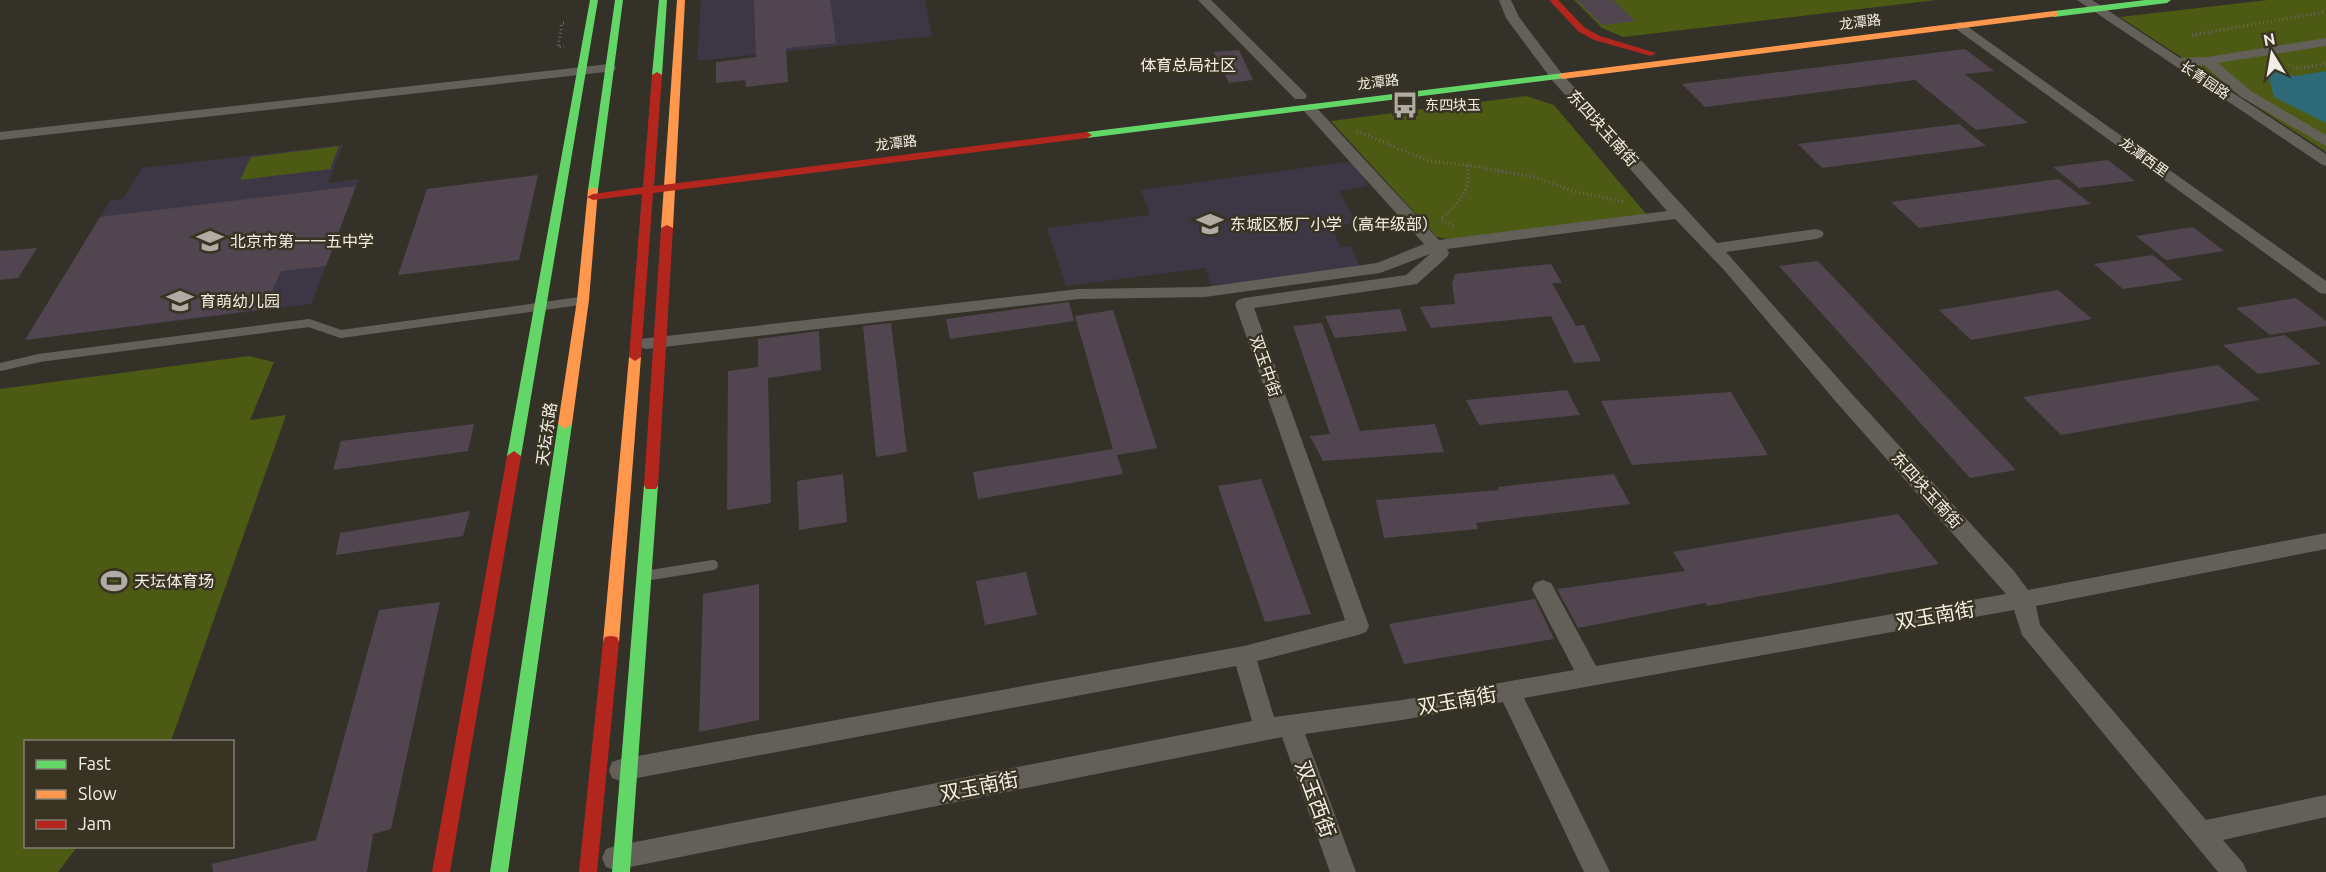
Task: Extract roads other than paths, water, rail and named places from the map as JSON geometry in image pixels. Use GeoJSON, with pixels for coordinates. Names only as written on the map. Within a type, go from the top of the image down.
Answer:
{"type":"FeatureCollection","features":[{"type":"Feature","properties":{"kind":"street"},"geometry":{"type":"LineString","coordinates":[[441,872],[594,0]]}},
{"type":"Feature","properties":{"kind":"street","name":"天坛东路"},"geometry":{"type":"LineString","coordinates":[[499,872],[583,300],[594,190],[619,0]]}},
{"type":"Feature","properties":{"kind":"street"},"geometry":{"type":"LineString","coordinates":[[588,868],[599,774],[637,344],[663,0]]}},
{"type":"Feature","properties":{"kind":"street"},"geometry":{"type":"LineString","coordinates":[[622,864],[645,575],[681,0]]}},
{"type":"Feature","properties":{"kind":"street"},"geometry":{"type":"LineString","coordinates":[[1204,0],[1304,102],[1435,246]]}},
{"type":"Feature","properties":{"kind":"street","name":"东四块玉南街"},"geometry":{"type":"LineString","coordinates":[[1505,0],[1513,18],[1553,71],[2006,577],[2023,600],[2030,629],[2234,872]]}},
{"type":"Feature","properties":{"kind":"street"},"geometry":{"type":"LineString","coordinates":[[1552,0],[1582,30],[1597,38],[1651,53]]}},
{"type":"Feature","properties":{"kind":"street","name":"龙潭路"},"geometry":{"type":"LineString","coordinates":[[1553,71],[1651,53],[2081,0]]}},
{"type":"Feature","properties":{"kind":"street","name":"长青园路"},"geometry":{"type":"LineString","coordinates":[[2081,0],[2326,161]]}},
{"type":"Feature","properties":{"kind":"street","name":"龙潭路"},"geometry":{"type":"LineString","coordinates":[[594,190],[670,188],[1304,102],[2167,0]]}},
{"type":"Feature","properties":{"kind":"street","name":"龙潭西里"},"geometry":{"type":"LineString","coordinates":[[1961,26],[2326,289]]}},
{"type":"Feature","properties":{"kind":"street"},"geometry":{"type":"LineString","coordinates":[[2177,62],[2207,61],[2326,42]]}},
{"type":"Feature","properties":{"kind":"street"},"geometry":{"type":"LineString","coordinates":[[2207,61],[2246,94],[2326,141]]}},
{"type":"Feature","properties":{"kind":"street"},"geometry":{"type":"LineString","coordinates":[[0,136],[609,68]]}},
{"type":"Feature","properties":{"kind":"street","name":"龙潭路"},"geometry":{"type":"LineString","coordinates":[[594,190],[651,175],[1304,102]]}},
{"type":"Feature","properties":{"kind":"street"},"geometry":{"type":"LineString","coordinates":[[637,344],[1079,294],[1205,292],[1380,268],[1435,246],[1679,214]]}},
{"type":"Feature","properties":{"kind":"street"},"geometry":{"type":"LineString","coordinates":[[1713,249],[1816,234]]}},
{"type":"Feature","properties":{"kind":"street","name":"双玉中街"},"geometry":{"type":"LineString","coordinates":[[1244,655],[1358,626],[1244,304],[1410,280],[1441,253],[1435,246]]}},
{"type":"Feature","properties":{"kind":"street","name":"双玉南街"},"geometry":{"type":"LineString","coordinates":[[588,868],[622,864],[1278,728],[1402,710],[2023,600],[2326,541]]}},
{"type":"Feature","properties":{"kind":"street"},"geometry":{"type":"LineString","coordinates":[[1543,589],[1590,677]]}},
{"type":"Feature","properties":{"kind":"street"},"geometry":{"type":"LineString","coordinates":[[599,774],[1244,655],[1278,728]]}},
{"type":"Feature","properties":{"kind":"street"},"geometry":{"type":"LineString","coordinates":[[1509,691],[1597,872]]}},
{"type":"Feature","properties":{"kind":"street","name":"双玉西街"},"geometry":{"type":"LineString","coordinates":[[1278,728],[1343,872]]}},
{"type":"Feature","properties":{"kind":"street"},"geometry":{"type":"LineString","coordinates":[[2201,833],[2326,806]]}},
{"type":"Feature","properties":{"kind":"lane"},"geometry":{"type":"LineString","coordinates":[[0,367],[39,358],[309,323],[341,334],[583,300]]}},
{"type":"Feature","properties":{"kind":"lane"},"geometry":{"type":"LineString","coordinates":[[645,575],[713,565]]}},
{"type":"Feature","properties":{"kind":"water"},"geometry":{"type":"Polygon","coordinates":[[[2267,71],[2296,76],[2326,71],[2326,123],[2274,97],[2267,71]]]}},
{"type":"Feature","properties":{"kind":"place","name":"东四块玉"},"geometry":{"type":"Point","coordinates":[1405,105]}},
{"type":"Feature","properties":{"kind":"place","name":"东城区板厂小学（高年级部）"},"geometry":{"type":"Point","coordinates":[1210,224]}},
{"type":"Feature","properties":{"kind":"place","name":"北京市第一一五中学"},"geometry":{"type":"Point","coordinates":[210,241]}},
{"type":"Feature","properties":{"kind":"place","name":"育萌幼儿园"},"geometry":{"type":"Point","coordinates":[180,301]}},
{"type":"Feature","properties":{"kind":"place","name":"天坛体育场"},"geometry":{"type":"Point","coordinates":[114,581]}},
{"type":"Feature","properties":{"kind":"district","name":"体育总局社区"},"geometry":{"type":"Point","coordinates":[1188,65]}}]}
